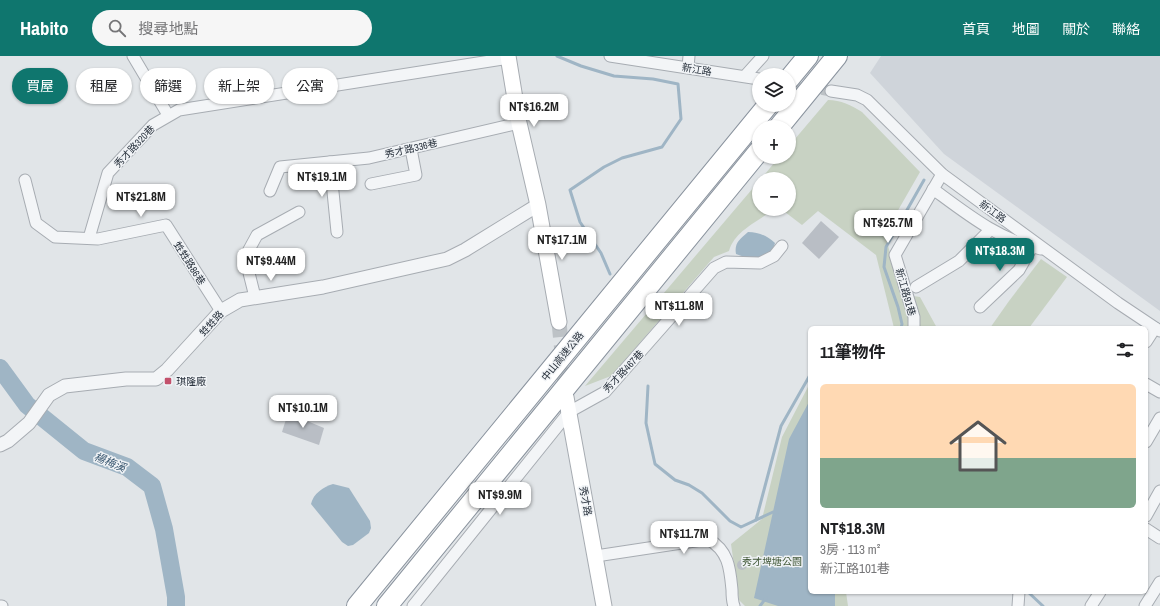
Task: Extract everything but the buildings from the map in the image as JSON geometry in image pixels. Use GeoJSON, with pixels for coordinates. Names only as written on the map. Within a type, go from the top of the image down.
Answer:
{"type":"FeatureCollection","features":[{"type":"Feature","properties":{"kind":"highway"},"geometry":{"type":"LineString","coordinates":[[796,71],[808,56]]}},
{"type":"Feature","properties":{"kind":"highway"},"geometry":{"type":"LineString","coordinates":[[785,120],[837,56]]}},
{"type":"Feature","properties":{"kind":"highway","name":"中山高速公路"},"geometry":{"type":"LineString","coordinates":[[356,606],[762,112]]}},
{"type":"Feature","properties":{"kind":"highway"},"geometry":{"type":"LineString","coordinates":[[387,606],[752,160]]}},
{"type":"Feature","properties":{"kind":"main road"},"geometry":{"type":"LineString","coordinates":[[509,57],[519,123],[538,205],[559,322]]}},
{"type":"Feature","properties":{"kind":"main road","name":"秀才路"},"geometry":{"type":"LineString","coordinates":[[566,397],[604,606]]}},
{"type":"Feature","properties":{"kind":"street"},"geometry":{"type":"LineString","coordinates":[[134,56],[168,115]]}},
{"type":"Feature","properties":{"kind":"street","name":"新江路"},"geometry":{"type":"LineString","coordinates":[[610,56],[688,62],[752,78]]}},
{"type":"Feature","properties":{"kind":"street"},"geometry":{"type":"LineString","coordinates":[[745,76],[763,56]]}},
{"type":"Feature","properties":{"kind":"street","name":"秀才路320巷"},"geometry":{"type":"LineString","coordinates":[[89,238],[108,173],[153,124],[179,110],[509,57]]}},
{"type":"Feature","properties":{"kind":"street","name":"新江路"},"geometry":{"type":"LineString","coordinates":[[831,91],[857,95],[867,100],[942,174],[1158,329]]}},
{"type":"Feature","properties":{"kind":"street","name":"秀才路336巷"},"geometry":{"type":"LineString","coordinates":[[270,191],[280,167],[369,158],[519,123]]}},
{"type":"Feature","properties":{"kind":"street"},"geometry":{"type":"LineString","coordinates":[[371,184],[416,175],[411,149]]}},
{"type":"Feature","properties":{"kind":"street"},"geometry":{"type":"LineString","coordinates":[[330,162],[336,232]]}},
{"type":"Feature","properties":{"kind":"street","name":"新江路91巷"},"geometry":{"type":"LineString","coordinates":[[914,326],[914,318],[895,255],[942,174]]}},
{"type":"Feature","properties":{"kind":"street","name":"甡甡路86巷"},"geometry":{"type":"LineString","coordinates":[[25,180],[36,223],[55,237],[98,239],[166,224],[221,311]]}},
{"type":"Feature","properties":{"kind":"street"},"geometry":{"type":"LineString","coordinates":[[933,190],[990,230],[1032,247],[1048,251]]}},
{"type":"Feature","properties":{"kind":"street","name":"甡甡路"},"geometry":{"type":"LineString","coordinates":[[0,445],[8,441],[29,423],[49,395],[65,386],[126,379],[156,379],[167,370],[221,311],[240,300],[323,286],[446,260],[538,205]]}},
{"type":"Feature","properties":{"kind":"street"},"geometry":{"type":"LineString","coordinates":[[255,297],[244,257],[257,235],[299,212]]}},
{"type":"Feature","properties":{"kind":"street"},"geometry":{"type":"LineString","coordinates":[[916,287],[958,261],[990,230]]}},
{"type":"Feature","properties":{"kind":"street","name":"秀才路467巷"},"geometry":{"type":"LineString","coordinates":[[569,412],[605,392],[714,268],[726,262],[760,263],[774,256],[782,246]]}},
{"type":"Feature","properties":{"kind":"street"},"geometry":{"type":"LineString","coordinates":[[980,307],[1019,270],[1032,247]]}},
{"type":"Feature","properties":{"kind":"street"},"geometry":{"type":"LineString","coordinates":[[1148,340],[1158,329]]}},
{"type":"Feature","properties":{"kind":"street"},"geometry":{"type":"LineString","coordinates":[[1148,385],[1160,392]]}},
{"type":"Feature","properties":{"kind":"street"},"geometry":{"type":"LineString","coordinates":[[412,606],[569,412]]}},
{"type":"Feature","properties":{"kind":"street"},"geometry":{"type":"LineString","coordinates":[[1148,439],[1160,418]]}},
{"type":"Feature","properties":{"kind":"street"},"geometry":{"type":"LineString","coordinates":[[1148,513],[1160,492]]}},
{"type":"Feature","properties":{"kind":"street"},"geometry":{"type":"LineString","coordinates":[[1148,530],[1160,538]]}},
{"type":"Feature","properties":{"kind":"street"},"geometry":{"type":"LineString","coordinates":[[596,556],[708,539],[716,543],[725,554],[730,568],[734,606]]}},
{"type":"Feature","properties":{"kind":"street"},"geometry":{"type":"LineString","coordinates":[[1145,606],[1160,582]]}},
{"type":"Feature","properties":{"kind":"street"},"geometry":{"type":"LineString","coordinates":[[1018,606],[1019,594]]}},
{"type":"Feature","properties":{"kind":"street"},"geometry":{"type":"LineString","coordinates":[[1092,606],[1099,594]]}},
{"type":"Feature","properties":{"kind":"shaded area"},"geometry":{"type":"Polygon","coordinates":[[[881,56],[1160,56],[1160,311],[944,154],[870,73],[881,56]]]}},
{"type":"Feature","properties":{"kind":"green space"},"geometry":{"type":"Polygon","coordinates":[[[828,100],[846,103],[862,112],[920,172],[885,233],[900,294],[920,297],[936,326],[894,326],[876,255],[818,211],[802,225],[790,216],[796,216],[796,172],[767,172],[773,164],[796,164],[796,138],[828,100]]]}},
{"type":"Feature","properties":{"kind":"green space"},"geometry":{"type":"Polygon","coordinates":[[[752,189],[752,216],[765,216],[736,237],[729,251],[714,257],[611,376],[585,386],[752,189]]]}},
{"type":"Feature","properties":{"kind":"green space"},"geometry":{"type":"Polygon","coordinates":[[[1041,259],[1067,277],[1030,326],[991,326],[1041,259]]]}},
{"type":"Feature","properties":{"kind":"green space","name":"秀才埤塘公園"},"geometry":{"type":"Polygon","coordinates":[[[808,387],[808,594],[846,594],[848,606],[745,606],[739,600],[731,544],[762,519],[782,437],[808,387]]]}},
{"type":"Feature","properties":{"kind":"water"},"geometry":{"type":"Polygon","coordinates":[[[748,232],[763,235],[769,238],[775,243],[773,249],[765,256],[753,258],[736,254],[737,244],[748,232]]]}},
{"type":"Feature","properties":{"kind":"water","name":"秀才埤塘公園"},"geometry":{"type":"Polygon","coordinates":[[[808,404],[808,594],[835,594],[835,606],[778,606],[754,598],[789,439],[808,404]]]}},
{"type":"Feature","properties":{"kind":"water"},"geometry":{"type":"Polygon","coordinates":[[[333,484],[349,488],[370,521],[371,528],[369,533],[353,545],[348,546],[342,542],[311,504],[312,500],[319,491],[333,484]]]}},
{"type":"Feature","properties":{"kind":"waterway"},"geometry":{"type":"LineString","coordinates":[[557,56],[581,66],[614,76],[653,79],[678,84],[681,119],[662,147],[622,158],[604,167],[570,190],[580,222],[601,253],[610,274]]}},
{"type":"Feature","properties":{"kind":"waterway"},"geometry":{"type":"LineString","coordinates":[[902,326],[898,307],[884,267],[886,247],[924,180]]}},
{"type":"Feature","properties":{"kind":"waterway","name":"楊梅溪"},"geometry":{"type":"LineString","coordinates":[[0,368],[27,405],[84,451],[127,467],[152,486],[164,529],[176,597],[176,606]]}},
{"type":"Feature","properties":{"kind":"waterway"},"geometry":{"type":"LineString","coordinates":[[756,520],[781,426],[808,379]]}},
{"type":"Feature","properties":{"kind":"waterway"},"geometry":{"type":"LineString","coordinates":[[648,386],[646,423],[655,464],[675,480],[689,485],[702,493],[730,521],[741,527],[773,512],[777,512]]}},
{"type":"Feature","properties":{"kind":"waterway"},"geometry":{"type":"LineString","coordinates":[[1030,594],[1043,606]]}},
{"type":"Feature","properties":{"kind":"waterway"},"geometry":{"type":"LineString","coordinates":[[760,606],[766,598]]}},
{"type":"Feature","properties":{"kind":"tunnel"},"geometry":{"type":"LineString","coordinates":[[796,85],[831,91]]}},
{"type":"Feature","properties":{"kind":"tunnel"},"geometry":{"type":"LineString","coordinates":[[559,322],[566,394]]}},
{"type":"Feature","properties":{"kind":"place","name":"琪隆廠"},"geometry":{"type":"Point","coordinates":[168,381]}}]}
